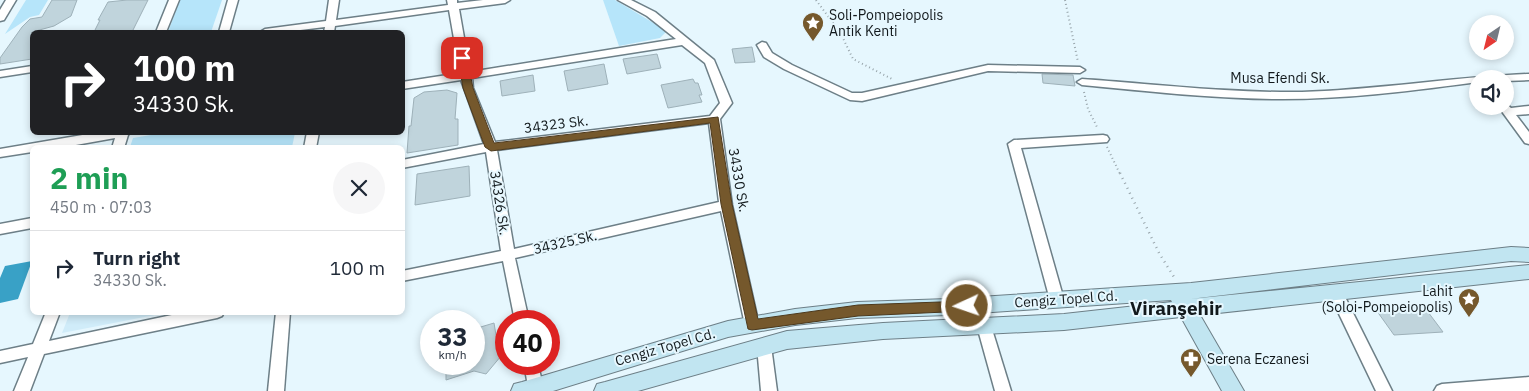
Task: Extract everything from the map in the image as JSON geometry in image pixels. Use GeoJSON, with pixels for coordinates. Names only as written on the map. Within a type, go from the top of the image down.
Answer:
{"type":"FeatureCollection","features":[{"type":"Feature","properties":{"kind":"street"},"geometry":{"type":"LineString","coordinates":[[0,18],[11,0]]}},
{"type":"Feature","properties":{"kind":"street"},"geometry":{"type":"LineString","coordinates":[[162,30],[174,0]]}},
{"type":"Feature","properties":{"kind":"street"},"geometry":{"type":"LineString","coordinates":[[225,30],[233,0]]}},
{"type":"Feature","properties":{"kind":"street"},"geometry":{"type":"LineString","coordinates":[[330,28],[334,0]]}},
{"type":"Feature","properties":{"kind":"street"},"geometry":{"type":"LineString","coordinates":[[298,30],[330,28],[453,4],[505,0]]}},
{"type":"Feature","properties":{"kind":"street"},"geometry":{"type":"LineString","coordinates":[[623,0],[651,14],[710,62],[726,103],[714,119]]}},
{"type":"Feature","properties":{"kind":"street","name":"34326 Sk."},"geometry":{"type":"LineString","coordinates":[[453,4],[468,88],[491,147],[508,255],[520,310]]}},
{"type":"Feature","properties":{"kind":"street"},"geometry":{"type":"LineString","coordinates":[[405,85],[465,74],[686,41]]}},
{"type":"Feature","properties":{"kind":"street","name":"Musa Efendi Sk."},"geometry":{"type":"LineString","coordinates":[[762,45],[768,55],[850,96],[862,97],[988,68],[1081,76],[1246,96],[1312,95],[1419,87],[1469,80]]}},
{"type":"Feature","properties":{"kind":"street"},"geometry":{"type":"LineString","coordinates":[[0,74],[30,69]]}},
{"type":"Feature","properties":{"kind":"street"},"geometry":{"type":"LineString","coordinates":[[1514,78],[1529,77]]}},
{"type":"Feature","properties":{"kind":"street"},"geometry":{"type":"LineString","coordinates":[[1514,109],[1529,110]]}},
{"type":"Feature","properties":{"kind":"street"},"geometry":{"type":"LineString","coordinates":[[1510,115],[1529,140]]}},
{"type":"Feature","properties":{"kind":"street","name":"34323 Sk."},"geometry":{"type":"LineString","coordinates":[[405,163],[491,147],[714,119]]}},
{"type":"Feature","properties":{"kind":"street","name":"34330 Sk."},"geometry":{"type":"LineString","coordinates":[[714,119],[726,204],[752,325]]}},
{"type":"Feature","properties":{"kind":"street"},"geometry":{"type":"LineString","coordinates":[[51,145],[112,135]]}},
{"type":"Feature","properties":{"kind":"street"},"geometry":{"type":"LineString","coordinates":[[1057,300],[1014,144],[1103,139]]}},
{"type":"Feature","properties":{"kind":"street"},"geometry":{"type":"LineString","coordinates":[[0,153],[30,148]]}},
{"type":"Feature","properties":{"kind":"street","name":"34325 Sk."},"geometry":{"type":"LineString","coordinates":[[405,275],[508,255],[726,204]]}},
{"type":"Feature","properties":{"kind":"street"},"geometry":{"type":"LineString","coordinates":[[0,229],[30,223]]}},
{"type":"Feature","properties":{"kind":"street","name":"Cengiz Topel Cd."},"geometry":{"type":"LineString","coordinates":[[605,391],[787,340],[854,333],[1064,322],[1182,297],[1512,254],[1529,255]]}},
{"type":"Feature","properties":{"kind":"street","name":"Cengiz Topel Cd."},"geometry":{"type":"LineString","coordinates":[[529,389],[728,329],[858,310],[1057,300],[1336,293],[1529,272]]}},
{"type":"Feature","properties":{"kind":"street"},"geometry":{"type":"LineString","coordinates":[[1336,293],[1384,391]]}},
{"type":"Feature","properties":{"kind":"street"},"geometry":{"type":"LineString","coordinates":[[1182,297],[1232,391]]}},
{"type":"Feature","properties":{"kind":"street"},"geometry":{"type":"LineString","coordinates":[[22,391],[52,315]]}},
{"type":"Feature","properties":{"kind":"street"},"geometry":{"type":"LineString","coordinates":[[0,358],[203,315]]}},
{"type":"Feature","properties":{"kind":"street"},"geometry":{"type":"LineString","coordinates":[[276,391],[283,315]]}},
{"type":"Feature","properties":{"kind":"street"},"geometry":{"type":"LineString","coordinates":[[984,326],[1003,391]]}},
{"type":"Feature","properties":{"kind":"street"},"geometry":{"type":"LineString","coordinates":[[764,346],[769,391]]}},
{"type":"Feature","properties":{"kind":"street"},"geometry":{"type":"LineString","coordinates":[[529,389],[530,375]]}},
{"type":"Feature","properties":{"kind":"street"},"geometry":{"type":"LineString","coordinates":[[1442,391],[1529,384]]}},
{"type":"Feature","properties":{"kind":"path"},"geometry":{"type":"LineString","coordinates":[[816,0],[841,34],[853,59],[908,87]]}},
{"type":"Feature","properties":{"kind":"path"},"geometry":{"type":"LineString","coordinates":[[1064,0],[1088,109],[1182,297]]}},
{"type":"Feature","properties":{"kind":"shaded area"},"geometry":{"type":"Polygon","coordinates":[[[26,0],[48,0],[39,15],[30,17],[5,34],[26,0]]]}},
{"type":"Feature","properties":{"kind":"shaded area"},"geometry":{"type":"Polygon","coordinates":[[[180,0],[222,0],[212,30],[169,30],[180,0]]]}},
{"type":"Feature","properties":{"kind":"shaded area"},"geometry":{"type":"Polygon","coordinates":[[[603,0],[615,0],[667,31],[660,38],[619,46],[603,0]]]}},
{"type":"Feature","properties":{"kind":"shaded area"},"geometry":{"type":"Polygon","coordinates":[[[151,135],[295,135],[292,145],[131,145],[133,138],[151,135]]]}},
{"type":"Feature","properties":{"kind":"shaded area"},"geometry":{"type":"Polygon","coordinates":[[[69,315],[155,315],[62,333],[69,315]]]}},
{"type":"Feature","properties":{"kind":"water"},"geometry":{"type":"Polygon","coordinates":[[[30,261],[30,266],[18,299],[0,303],[0,278],[5,266],[30,261]]]}},
{"type":"Feature","properties":{"kind":"building"},"geometry":{"type":"Polygon","coordinates":[[[52,0],[77,0],[71,16],[54,26],[39,30],[30,30],[30,59],[0,64],[0,58],[22,27],[30,19],[42,17],[52,0]]]}},
{"type":"Feature","properties":{"kind":"building"},"geometry":{"type":"Polygon","coordinates":[[[148,0],[133,30],[95,30],[108,2],[148,0]]]}},
{"type":"Feature","properties":{"kind":"building"},"geometry":{"type":"Polygon","coordinates":[[[752,47],[755,62],[735,63],[732,49],[752,47]]]}},
{"type":"Feature","properties":{"kind":"building"},"geometry":{"type":"Polygon","coordinates":[[[657,54],[661,68],[627,74],[623,59],[657,54]]]}},
{"type":"Feature","properties":{"kind":"building"},"geometry":{"type":"Polygon","coordinates":[[[604,64],[608,84],[568,91],[564,71],[604,64]]]}},
{"type":"Feature","properties":{"kind":"building"},"geometry":{"type":"Polygon","coordinates":[[[1042,74],[1073,75],[1075,86],[1043,83],[1042,74]]]}},
{"type":"Feature","properties":{"kind":"building"},"geometry":{"type":"Polygon","coordinates":[[[533,75],[535,91],[502,96],[500,81],[533,75]]]}},
{"type":"Feature","properties":{"kind":"building"},"geometry":{"type":"Polygon","coordinates":[[[693,79],[695,83],[698,83],[702,102],[668,108],[661,85],[693,79]]]}},
{"type":"Feature","properties":{"kind":"building"},"geometry":{"type":"Polygon","coordinates":[[[447,90],[457,93],[455,119],[458,119],[458,145],[407,153],[414,98],[424,92],[447,90]]]}},
{"type":"Feature","properties":{"kind":"building"},"geometry":{"type":"Polygon","coordinates":[[[469,166],[470,196],[415,205],[417,174],[469,166]]]}},
{"type":"Feature","properties":{"kind":"building"},"geometry":{"type":"Polygon","coordinates":[[[1422,304],[1443,332],[1394,335],[1374,307],[1422,304]]]}},
{"type":"Feature","properties":{"kind":"building"},"geometry":{"type":"Polygon","coordinates":[[[494,323],[495,329],[495,363],[486,374],[485,374],[485,326],[494,323]]]}},
{"type":"Feature","properties":{"kind":"building"},"geometry":{"type":"Polygon","coordinates":[[[446,375],[462,375],[446,380],[446,375]]]}},
{"type":"Feature","properties":{"kind":"place","name":"Soli-Pompeiopolis Antik Kenti"},"geometry":{"type":"Point","coordinates":[813,42]}},
{"type":"Feature","properties":{"kind":"place","name":"Lahit (Soloi-Pompeiopolis)"},"geometry":{"type":"Point","coordinates":[1469,318]}},
{"type":"Feature","properties":{"kind":"place","name":"Serena Eczanesi"},"geometry":{"type":"Point","coordinates":[1191,378]}},
{"type":"Feature","properties":{"kind":"district","name":"Viranşehir"},"geometry":{"type":"Point","coordinates":[1176,308]}},
{"type":"Feature","properties":{"kind":"route"},"geometry":{"type":"LineString","coordinates":[[462,58],[468,88],[491,147],[714,119],[726,204],[752,325],[795,317],[858,310],[967,306]]}}]}
